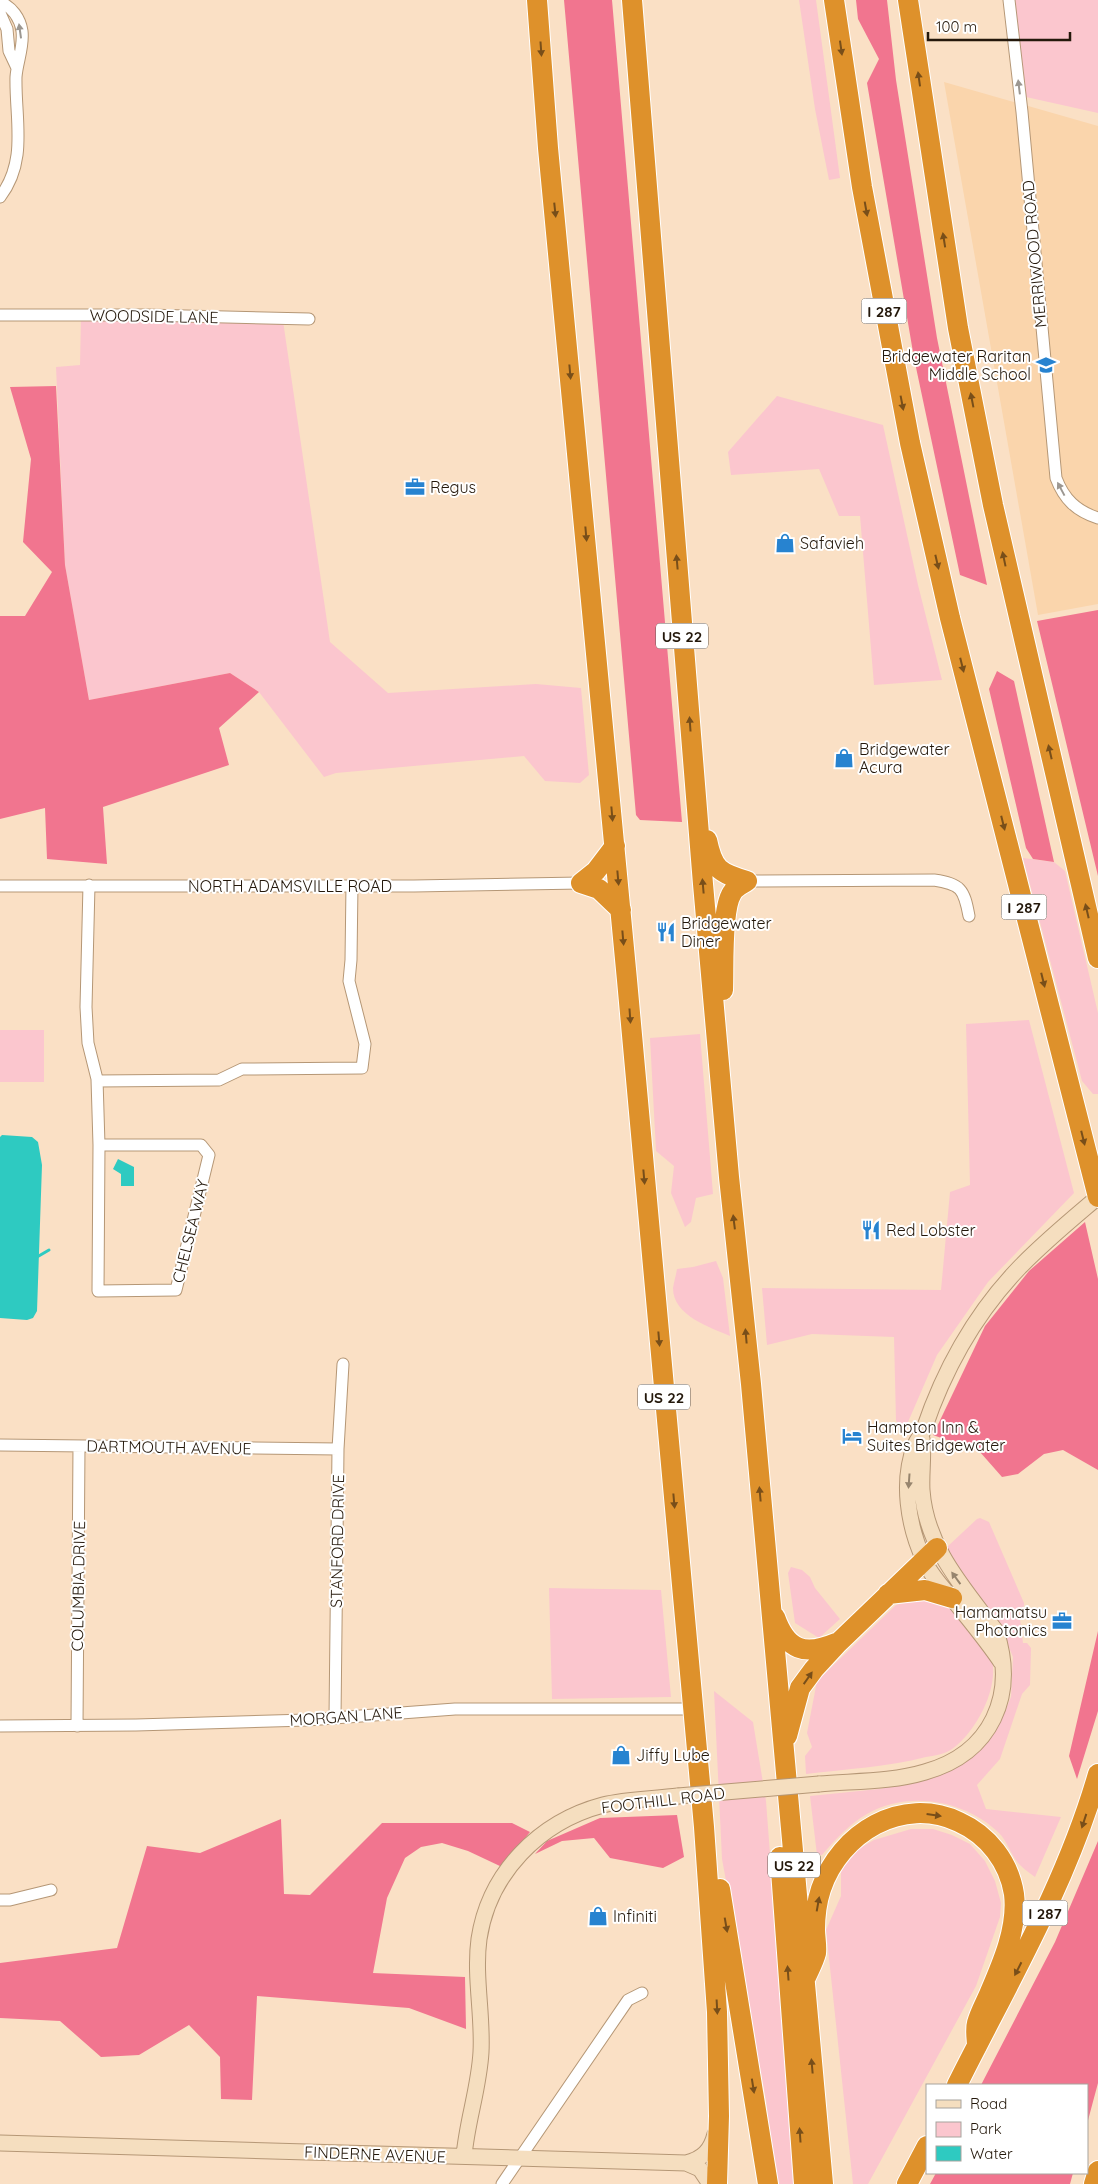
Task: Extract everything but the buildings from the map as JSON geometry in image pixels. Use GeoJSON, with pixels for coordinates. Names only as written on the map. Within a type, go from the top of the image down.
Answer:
{"type":"FeatureCollection","features":[{"type":"Feature","properties":{"kind":"highway","name":"US 22"},"geometry":{"type":"LineString","coordinates":[[537,0],[548,148],[621,910],[704,1827],[717,2012],[719,2116],[716,2184]]}},
{"type":"Feature","properties":{"kind":"highway","name":"US 22"},"geometry":{"type":"LineString","coordinates":[[632,0],[695,790],[718,1051],[745,1318],[823,2184]]}},
{"type":"Feature","properties":{"kind":"highway","name":"I 287"},"geometry":{"type":"LineString","coordinates":[[834,0],[862,187],[910,443],[950,618],[1098,1197]]}},
{"type":"Feature","properties":{"kind":"highway"},"geometry":{"type":"LineString","coordinates":[[908,0],[958,328],[989,486],[1015,606],[1098,958]]}},
{"type":"Feature","properties":{"kind":"highway"},"geometry":{"type":"LineString","coordinates":[[695,790],[711,860],[715,866],[727,875],[747,881]]}},
{"type":"Feature","properties":{"kind":"highway"},"geometry":{"type":"LineString","coordinates":[[581,882],[596,871],[615,846]]}},
{"type":"Feature","properties":{"kind":"highway"},"geometry":{"type":"LineString","coordinates":[[718,1051],[723,991],[726,908],[731,893],[736,887],[747,881]]}},
{"type":"Feature","properties":{"kind":"highway"},"geometry":{"type":"LineString","coordinates":[[581,882],[599,889],[621,910]]}},
{"type":"Feature","properties":{"kind":"highway"},"geometry":{"type":"LineString","coordinates":[[783,1748],[800,1688],[814,1669],[838,1643],[930,1554]]}},
{"type":"Feature","properties":{"kind":"highway"},"geometry":{"type":"LineString","coordinates":[[888,1594],[925,1590],[952,1598]]}},
{"type":"Feature","properties":{"kind":"highway"},"geometry":{"type":"LineString","coordinates":[[770,1600],[783,1635],[796,1647],[812,1651],[838,1643]]}},
{"type":"Feature","properties":{"kind":"highway"},"geometry":{"type":"LineString","coordinates":[[775,1656],[766,1674],[804,2184]]}},
{"type":"Feature","properties":{"kind":"highway","name":"I 287"},"geometry":{"type":"LineString","coordinates":[[958,2084],[1051,1901],[1082,1825],[1098,1774]]}},
{"type":"Feature","properties":{"kind":"highway"},"geometry":{"type":"LineString","coordinates":[[804,1981],[816,1952],[815,1928],[821,1890],[830,1868],[845,1847],[871,1826],[893,1817],[914,1813],[954,1819],[980,1834],[1002,1858],[1011,1880],[1015,1903],[1009,1939],[976,2024],[977,2046]]}},
{"type":"Feature","properties":{"kind":"highway"},"geometry":{"type":"LineString","coordinates":[[704,1827],[717,1868],[768,2184]]}},
{"type":"Feature","properties":{"kind":"highway"},"geometry":{"type":"LineString","coordinates":[[907,2184],[926,2148]]}},
{"type":"Feature","properties":{"kind":"highway"},"geometry":{"type":"LineString","coordinates":[[1094,2184],[1098,2171]]}},
{"type":"Feature","properties":{"kind":"street","name":"MERRIWOOD ROAD"},"geometry":{"type":"LineString","coordinates":[[1009,0],[1022,112],[1056,478],[1061,492],[1069,502],[1086,514],[1098,518]]}},
{"type":"Feature","properties":{"kind":"street"},"geometry":{"type":"LineString","coordinates":[[0,2],[7,5],[18,19],[22,32],[21,53],[17,68],[19,150],[15,171],[3,193]]}},
{"type":"Feature","properties":{"kind":"street"},"geometry":{"type":"LineString","coordinates":[[0,13],[7,28],[9,51],[17,68]]}},
{"type":"Feature","properties":{"kind":"street","name":"WOODSIDE LANE"},"geometry":{"type":"LineString","coordinates":[[0,315],[146,315],[309,319]]}},
{"type":"Feature","properties":{"kind":"street"},"geometry":{"type":"LineString","coordinates":[[747,881],[934,880],[956,886],[964,893],[969,916]]}},
{"type":"Feature","properties":{"kind":"street","name":"NORTH ADAMSVILLE ROAD"},"geometry":{"type":"LineString","coordinates":[[0,886],[463,886],[581,882]]}},
{"type":"Feature","properties":{"kind":"street"},"geometry":{"type":"LineString","coordinates":[[97,1081],[219,1080],[242,1069],[362,1068],[366,1044],[349,981],[352,960],[352,885]]}},
{"type":"Feature","properties":{"kind":"street","name":"CHELSEA WAY"},"geometry":{"type":"LineString","coordinates":[[89,886],[86,1008],[88,1043],[97,1081],[99,1145],[98,1291],[176,1290],[208,1155],[201,1145],[99,1145]]}},
{"type":"Feature","properties":{"kind":"street","name":"FOOTHILL ROAD"},"geometry":{"type":"LineString","coordinates":[[464,2156],[481,2058],[479,1939],[488,1904],[508,1866],[543,1833],[564,1820],[605,1804],[917,1774],[938,1768],[964,1754],[988,1730],[999,1707],[1004,1685],[1000,1642],[996,1631],[954,1575],[930,1554],[916,1537],[908,1496],[911,1462],[915,1444],[922,1435],[935,1397],[950,1366],[976,1323],[1018,1269],[1098,1197]]}},
{"type":"Feature","properties":{"kind":"street","name":"STANFORD DRIVE"},"geometry":{"type":"LineString","coordinates":[[335,1718],[338,1449],[344,1364]]}},
{"type":"Feature","properties":{"kind":"street","name":"DARTMOUTH AVENUE"},"geometry":{"type":"LineString","coordinates":[[0,1445],[338,1449]]}},
{"type":"Feature","properties":{"kind":"street","name":"COLUMBIA DRIVE"},"geometry":{"type":"LineString","coordinates":[[76,1726],[79,1446]]}},
{"type":"Feature","properties":{"kind":"street","name":"FOOTHILL ROAD"},"geometry":{"type":"LineString","coordinates":[[930,1554],[952,1598],[985,1638],[1001,1662]]}},
{"type":"Feature","properties":{"kind":"street","name":"MORGAN LANE"},"geometry":{"type":"LineString","coordinates":[[0,1726],[76,1726],[335,1718],[455,1709],[693,1710]]}},
{"type":"Feature","properties":{"kind":"street"},"geometry":{"type":"LineString","coordinates":[[0,1900],[10,1900],[51,1890]]}},
{"type":"Feature","properties":{"kind":"street"},"geometry":{"type":"LineString","coordinates":[[502,2184],[628,2000],[642,1993]]}},
{"type":"Feature","properties":{"kind":"street"},"geometry":{"type":"LineString","coordinates":[[686,2163],[698,2160],[709,2150],[719,2116]]}},
{"type":"Feature","properties":{"kind":"street","name":"FINDERNE AVENUE"},"geometry":{"type":"LineString","coordinates":[[0,2142],[686,2163]]}},
{"type":"Feature","properties":{"kind":"street"},"geometry":{"type":"LineString","coordinates":[[686,2163],[700,2169],[710,2184]]}},
{"type":"Feature","properties":{"kind":"shaded area"},"geometry":{"type":"Polygon","coordinates":[[[564,0],[612,0],[682,822],[640,820],[636,815],[564,0]]]}},
{"type":"Feature","properties":{"kind":"shaded area"},"geometry":{"type":"Polygon","coordinates":[[[856,0],[887,0],[896,80],[937,338],[987,585],[960,575],[914,358],[867,83],[879,59],[858,19],[856,0]]]}},
{"type":"Feature","properties":{"kind":"shaded area","name":"Bridgewater Raritan Middle School"},"geometry":{"type":"Polygon","coordinates":[[[944,82],[1098,126],[1098,604],[1038,615],[944,82]]]}},
{"type":"Feature","properties":{"kind":"shaded area"},"geometry":{"type":"Polygon","coordinates":[[[56,386],[65,565],[89,700],[230,673],[259,692],[219,728],[229,765],[103,807],[107,864],[47,859],[45,808],[0,819],[0,616],[25,616],[52,572],[23,542],[31,459],[10,387],[56,386]]]}},
{"type":"Feature","properties":{"kind":"shaded area"},"geometry":{"type":"Polygon","coordinates":[[[1098,610],[1098,876],[1037,621],[1098,610]]]}},
{"type":"Feature","properties":{"kind":"shaded area"},"geometry":{"type":"Polygon","coordinates":[[[997,671],[1014,681],[1054,862],[1033,859],[1026,848],[989,689],[997,671]]]}},
{"type":"Feature","properties":{"kind":"shaded area"},"geometry":{"type":"Polygon","coordinates":[[[1085,1222],[1098,1279],[1098,1470],[1063,1450],[1044,1454],[1018,1474],[1002,1477],[980,1452],[933,1435],[985,1326],[1029,1271],[1085,1222]]]}},
{"type":"Feature","properties":{"kind":"shaded area"},"geometry":{"type":"Polygon","coordinates":[[[1098,1631],[1098,1711],[1077,1779],[1069,1756],[1098,1631]]]}},
{"type":"Feature","properties":{"kind":"shaded area"},"geometry":{"type":"Polygon","coordinates":[[[677,1815],[684,1857],[663,1868],[610,1858],[594,1838],[562,1841],[535,1854],[547,1841],[600,1818],[677,1815]]]}},
{"type":"Feature","properties":{"kind":"shaded area"},"geometry":{"type":"Polygon","coordinates":[[[281,1819],[284,1894],[310,1895],[382,1823],[512,1823],[530,1832],[502,1867],[468,1851],[442,1843],[421,1847],[405,1858],[387,1898],[373,1973],[465,1977],[466,2029],[409,2008],[257,1996],[252,2100],[221,2099],[220,2057],[189,2025],[139,2055],[101,2057],[60,2021],[0,2018],[0,1963],[117,1948],[147,1846],[200,1853],[281,1819]]]}},
{"type":"Feature","properties":{"kind":"shaded area"},"geometry":{"type":"Polygon","coordinates":[[[1098,1841],[1098,2083],[1088,2120],[1088,2084],[982,2084],[1055,1942],[1098,1841]]]}},
{"type":"Feature","properties":{"kind":"shaded area"},"geometry":{"type":"Polygon","coordinates":[[[935,2174],[1073,2174],[1070,2184],[930,2184],[935,2174]]]}},
{"type":"Feature","properties":{"kind":"green space"},"geometry":{"type":"Polygon","coordinates":[[[799,0],[816,0],[840,178],[829,180],[815,109],[799,0]]]}},
{"type":"Feature","properties":{"kind":"green space"},"geometry":{"type":"Polygon","coordinates":[[[1009,0],[1098,0],[1098,113],[1017,95],[1009,0]]]}},
{"type":"Feature","properties":{"kind":"green space"},"geometry":{"type":"Polygon","coordinates":[[[282,314],[330,642],[388,693],[536,684],[581,688],[589,775],[580,783],[545,781],[524,756],[336,773],[324,777],[259,692],[230,673],[89,700],[65,565],[56,367],[80,365],[81,316],[282,314]]]}},
{"type":"Feature","properties":{"kind":"green space"},"geometry":{"type":"Polygon","coordinates":[[[777,396],[883,425],[918,585],[942,680],[874,685],[860,516],[839,516],[819,469],[731,475],[728,452],[777,396]]]}},
{"type":"Feature","properties":{"kind":"green space"},"geometry":{"type":"Polygon","coordinates":[[[1023,858],[1054,862],[1065,871],[1098,1013],[1098,1094],[1093,1094],[1082,1081],[1023,858]]]}},
{"type":"Feature","properties":{"kind":"green space"},"geometry":{"type":"Polygon","coordinates":[[[1029,1020],[1074,1193],[988,1282],[937,1355],[905,1429],[896,1421],[894,1337],[812,1334],[767,1345],[762,1288],[941,1290],[950,1192],[970,1185],[966,1024],[1029,1020]]]}},
{"type":"Feature","properties":{"kind":"green space"},"geometry":{"type":"Polygon","coordinates":[[[0,1030],[44,1030],[44,1082],[0,1082],[0,1030]]]}},
{"type":"Feature","properties":{"kind":"green space"},"geometry":{"type":"Polygon","coordinates":[[[700,1034],[713,1194],[696,1198],[691,1222],[685,1227],[671,1193],[674,1166],[656,1151],[650,1038],[700,1034]]]}},
{"type":"Feature","properties":{"kind":"green space"},"geometry":{"type":"Polygon","coordinates":[[[716,1261],[723,1278],[730,1336],[703,1324],[686,1313],[679,1306],[673,1288],[677,1269],[716,1261]]]}},
{"type":"Feature","properties":{"kind":"green space"},"geometry":{"type":"Polygon","coordinates":[[[980,1518],[989,1522],[1024,1603],[1024,1606],[1019,1611],[1023,1643],[1027,1643],[1031,1648],[1030,1685],[1022,1694],[1000,1759],[977,1785],[986,1809],[1061,1817],[1035,1877],[1020,1865],[999,1833],[985,1822],[953,1806],[936,1802],[901,1802],[867,1814],[848,1827],[822,1855],[817,1855],[810,1796],[879,1789],[926,1780],[980,1750],[1000,1723],[1011,1697],[1013,1657],[1005,1638],[959,1574],[947,1547],[980,1518]]]}},
{"type":"Feature","properties":{"kind":"green space"},"geometry":{"type":"Polygon","coordinates":[[[791,1567],[802,1570],[810,1577],[815,1588],[840,1619],[819,1638],[795,1623],[788,1573],[791,1567]]]}},
{"type":"Feature","properties":{"kind":"green space"},"geometry":{"type":"Polygon","coordinates":[[[549,1588],[661,1590],[671,1697],[552,1699],[549,1588]]]}},
{"type":"Feature","properties":{"kind":"green space"},"geometry":{"type":"Polygon","coordinates":[[[914,1600],[941,1602],[953,1608],[988,1649],[992,1661],[993,1675],[991,1689],[979,1718],[961,1741],[952,1749],[943,1753],[881,1765],[806,1774],[805,1756],[812,1747],[807,1733],[817,1681],[896,1605],[914,1600]]]}},
{"type":"Feature","properties":{"kind":"green space"},"geometry":{"type":"Polygon","coordinates":[[[714,1691],[753,1722],[766,1801],[795,2184],[777,2184],[766,2100],[722,1859],[714,1691]]]}},
{"type":"Feature","properties":{"kind":"green space"},"geometry":{"type":"Polygon","coordinates":[[[911,1829],[933,1829],[952,1835],[970,1844],[985,1861],[995,1881],[1001,1903],[1000,1917],[976,1986],[868,2184],[853,2184],[826,1930],[841,1896],[841,1867],[855,1851],[874,1840],[911,1829]]]}},
{"type":"Feature","properties":{"kind":"water"},"geometry":{"type":"Polygon","coordinates":[[[2,1135],[32,1137],[38,1142],[42,1165],[37,1311],[33,1318],[27,1320],[0,1318],[0,1137],[2,1135]]]}},
{"type":"Feature","properties":{"kind":"water"},"geometry":{"type":"Polygon","coordinates":[[[118,1159],[134,1167],[134,1186],[121,1186],[121,1174],[113,1169],[118,1159]]]}},
{"type":"Feature","properties":{"kind":"waterway"},"geometry":{"type":"LineString","coordinates":[[37,1257],[49,1250]]}},
{"type":"Feature","properties":{"kind":"place","name":"Bridgewater Raritan Middle School"},"geometry":{"type":"Point","coordinates":[1046,365]}},
{"type":"Feature","properties":{"kind":"place","name":"Regus"},"geometry":{"type":"Point","coordinates":[415,487]}},
{"type":"Feature","properties":{"kind":"place","name":"Safavieh"},"geometry":{"type":"Point","coordinates":[785,543]}},
{"type":"Feature","properties":{"kind":"place","name":"Bridgewater Acura"},"geometry":{"type":"Point","coordinates":[844,758]}},
{"type":"Feature","properties":{"kind":"place","name":"Bridgewater Diner"},"geometry":{"type":"Point","coordinates":[666,932]}},
{"type":"Feature","properties":{"kind":"place","name":"Red Lobster"},"geometry":{"type":"Point","coordinates":[871,1230]}},
{"type":"Feature","properties":{"kind":"place","name":"Hampton Inn & Suites Bridgewater"},"geometry":{"type":"Point","coordinates":[852,1436]}},
{"type":"Feature","properties":{"kind":"place","name":"Hamamatsu Photonics"},"geometry":{"type":"Point","coordinates":[1062,1621]}},
{"type":"Feature","properties":{"kind":"place","name":"Jiffy Lube"},"geometry":{"type":"Point","coordinates":[621,1755]}},
{"type":"Feature","properties":{"kind":"place","name":"Infiniti"},"geometry":{"type":"Point","coordinates":[598,1916]}}]}
